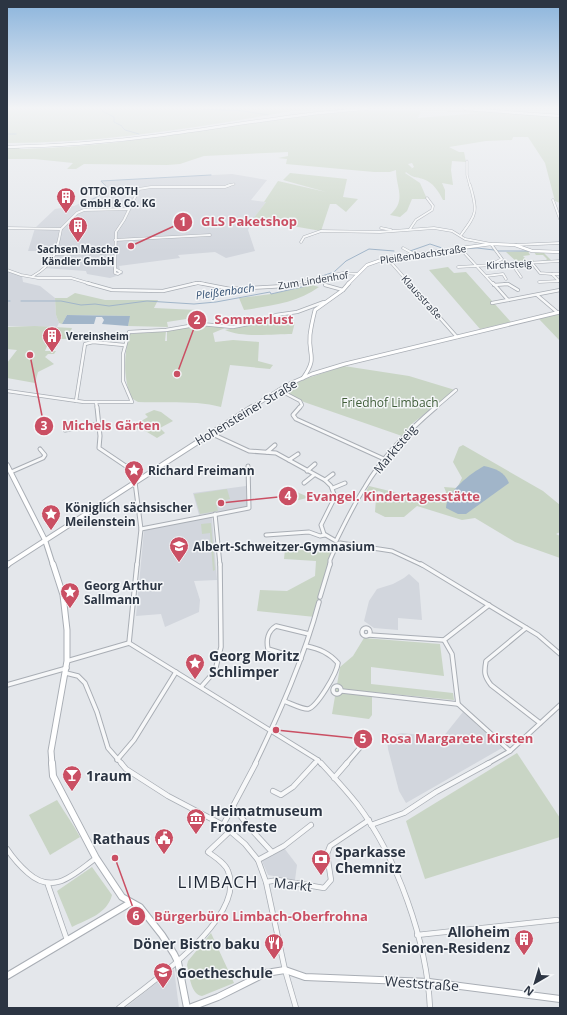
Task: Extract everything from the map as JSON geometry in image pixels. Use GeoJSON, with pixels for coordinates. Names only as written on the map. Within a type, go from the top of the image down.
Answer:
{"type":"FeatureCollection","features":[{"type":"Feature","properties":{"kind":"main road","name":"Pleißenbachstraße"},"geometry":{"type":"LineString","coordinates":[[303,378],[312,362],[310,337],[315,310],[324,302],[343,290],[367,265],[386,258],[492,244],[515,245],[532,251],[560,252]]}},
{"type":"Feature","properties":{"kind":"main road","name":"Hohensteiner Straße"},"geometry":{"type":"LineString","coordinates":[[7,566],[210,433],[278,390],[303,378],[345,364],[558,312]]}},
{"type":"Feature","properties":{"kind":"main road"},"geometry":{"type":"LineString","coordinates":[[7,465],[45,540],[63,595],[67,630],[67,661],[51,750],[51,766],[53,776],[96,858],[122,897],[140,907],[162,935],[178,962],[188,1008],[224,994],[266,973],[284,970]]}},
{"type":"Feature","properties":{"kind":"main road"},"geometry":{"type":"LineString","coordinates":[[7,976],[67,942],[130,902]]}},
{"type":"Feature","properties":{"kind":"main road","name":"Weststraße"},"geometry":{"type":"LineString","coordinates":[[284,970],[305,977],[429,982],[560,999]]}},
{"type":"Feature","properties":{"kind":"street"},"geometry":{"type":"LineString","coordinates":[[461,235],[472,218],[476,208],[467,176],[467,161]]}},
{"type":"Feature","properties":{"kind":"street"},"geometry":{"type":"LineString","coordinates":[[115,270],[114,266],[117,231],[141,188],[225,187],[234,184]]}},
{"type":"Feature","properties":{"kind":"street"},"geometry":{"type":"LineString","coordinates":[[410,229],[412,223],[432,210],[433,206],[427,198]]}},
{"type":"Feature","properties":{"kind":"street"},"geometry":{"type":"LineString","coordinates":[[553,200],[560,219]]}},
{"type":"Feature","properties":{"kind":"street"},"geometry":{"type":"LineString","coordinates":[[33,276],[50,264],[60,243],[61,229],[77,213],[84,210],[128,209]]}},
{"type":"Feature","properties":{"kind":"street"},"geometry":{"type":"LineString","coordinates":[[7,228],[61,229]]}},
{"type":"Feature","properties":{"kind":"street"},"geometry":{"type":"LineString","coordinates":[[381,228],[392,230]]}},
{"type":"Feature","properties":{"kind":"street"},"geometry":{"type":"LineString","coordinates":[[301,242],[304,237],[320,231],[380,232],[410,229],[442,229],[452,231],[473,241],[492,244],[494,250],[502,259],[492,264]]}},
{"type":"Feature","properties":{"kind":"street"},"geometry":{"type":"LineString","coordinates":[[116,242],[210,235]]}},
{"type":"Feature","properties":{"kind":"street"},"geometry":{"type":"LineString","coordinates":[[515,245],[560,243]]}},
{"type":"Feature","properties":{"kind":"street"},"geometry":{"type":"LineString","coordinates":[[403,248],[414,254]]}},
{"type":"Feature","properties":{"kind":"street"},"geometry":{"type":"LineString","coordinates":[[461,249],[508,300]]}},
{"type":"Feature","properties":{"kind":"street"},"geometry":{"type":"LineString","coordinates":[[56,254],[115,253]]}},
{"type":"Feature","properties":{"kind":"street","name":"Klausstraße"},"geometry":{"type":"LineString","coordinates":[[386,258],[457,337]]}},
{"type":"Feature","properties":{"kind":"street"},"geometry":{"type":"LineString","coordinates":[[551,261],[554,266]]}},
{"type":"Feature","properties":{"kind":"street","name":"Kirchsteig"},"geometry":{"type":"LineString","coordinates":[[458,267],[560,261]]}},
{"type":"Feature","properties":{"kind":"street"},"geometry":{"type":"LineString","coordinates":[[532,263],[540,273],[560,274]]}},
{"type":"Feature","properties":{"kind":"street"},"geometry":{"type":"LineString","coordinates":[[512,264],[521,277]]}},
{"type":"Feature","properties":{"kind":"street","name":"Zum Lindenhof"},"geometry":{"type":"LineString","coordinates":[[7,270],[38,278],[72,278],[112,290],[163,291],[198,283],[230,289],[285,286],[324,276],[343,273],[357,274]]}},
{"type":"Feature","properties":{"kind":"street"},"geometry":{"type":"LineString","coordinates":[[501,270],[506,278]]}},
{"type":"Feature","properties":{"kind":"street"},"geometry":{"type":"LineString","coordinates":[[486,276],[503,274]]}},
{"type":"Feature","properties":{"kind":"street"},"geometry":{"type":"LineString","coordinates":[[552,274],[559,281]]}},
{"type":"Feature","properties":{"kind":"street"},"geometry":{"type":"LineString","coordinates":[[324,276],[324,281]]}},
{"type":"Feature","properties":{"kind":"street"},"geometry":{"type":"LineString","coordinates":[[539,282],[559,281]]}},
{"type":"Feature","properties":{"kind":"street"},"geometry":{"type":"LineString","coordinates":[[494,285],[508,284],[518,290]]}},
{"type":"Feature","properties":{"kind":"street"},"geometry":{"type":"LineString","coordinates":[[324,285],[343,290]]}},
{"type":"Feature","properties":{"kind":"street"},"geometry":{"type":"LineString","coordinates":[[492,303],[560,290]]}},
{"type":"Feature","properties":{"kind":"street"},"geometry":{"type":"LineString","coordinates":[[537,295],[558,312]]}},
{"type":"Feature","properties":{"kind":"street"},"geometry":{"type":"LineString","coordinates":[[7,391],[76,401],[132,402],[123,381],[124,345],[129,332],[166,330],[202,324],[233,327],[258,322],[276,315],[297,312],[324,302]]}},
{"type":"Feature","properties":{"kind":"street"},"geometry":{"type":"LineString","coordinates":[[76,401],[85,344],[93,342],[124,345]]}},
{"type":"Feature","properties":{"kind":"street"},"geometry":{"type":"LineString","coordinates":[[278,390],[300,401],[302,405],[293,415],[296,419],[384,459]]}},
{"type":"Feature","properties":{"kind":"street","name":"Marktsteig"},"geometry":{"type":"LineString","coordinates":[[320,597],[326,570],[330,566],[336,542],[365,486],[384,459],[416,424],[456,390]]}},
{"type":"Feature","properties":{"kind":"street"},"geometry":{"type":"LineString","coordinates":[[96,402],[99,448],[142,477]]}},
{"type":"Feature","properties":{"kind":"street"},"geometry":{"type":"LineString","coordinates":[[65,430],[98,424]]}},
{"type":"Feature","properties":{"kind":"street"},"geometry":{"type":"LineString","coordinates":[[210,433],[249,451],[276,453],[325,480],[333,488],[335,498],[321,525],[325,535],[336,542],[392,551],[410,559],[538,635],[560,654]]}},
{"type":"Feature","properties":{"kind":"street"},"geometry":{"type":"LineString","coordinates":[[267,452],[275,445]]}},
{"type":"Feature","properties":{"kind":"street"},"geometry":{"type":"LineString","coordinates":[[11,472],[43,458],[45,455],[40,449]]}},
{"type":"Feature","properties":{"kind":"street"},"geometry":{"type":"LineString","coordinates":[[289,460],[298,454]]}},
{"type":"Feature","properties":{"kind":"street"},"geometry":{"type":"LineString","coordinates":[[307,471],[315,464]]}},
{"type":"Feature","properties":{"kind":"street"},"geometry":{"type":"LineString","coordinates":[[141,529],[249,508],[248,466]]}},
{"type":"Feature","properties":{"kind":"street"},"geometry":{"type":"LineString","coordinates":[[325,480],[333,474]]}},
{"type":"Feature","properties":{"kind":"street"},"geometry":{"type":"LineString","coordinates":[[304,483],[314,475]]}},
{"type":"Feature","properties":{"kind":"street"},"geometry":{"type":"LineString","coordinates":[[129,643],[141,529],[135,482]]}},
{"type":"Feature","properties":{"kind":"street"},"geometry":{"type":"LineString","coordinates":[[333,488],[344,483]]}},
{"type":"Feature","properties":{"kind":"street"},"geometry":{"type":"LineString","coordinates":[[201,687],[215,671],[218,664],[221,647],[221,578],[215,514]]}},
{"type":"Feature","properties":{"kind":"street"},"geometry":{"type":"LineString","coordinates":[[266,535],[309,532],[320,536],[325,535]]}},
{"type":"Feature","properties":{"kind":"street"},"geometry":{"type":"LineString","coordinates":[[223,825],[248,780],[272,731],[306,646],[319,602]]}},
{"type":"Feature","properties":{"kind":"street"},"geometry":{"type":"LineString","coordinates":[[369,635],[444,640],[488,605]]}},
{"type":"Feature","properties":{"kind":"street"},"geometry":{"type":"LineString","coordinates":[[301,659],[268,650],[266,646],[268,638],[271,630],[276,626],[309,634]]}},
{"type":"Feature","properties":{"kind":"street"},"geometry":{"type":"LineString","coordinates":[[526,628],[486,661],[484,672],[491,685],[540,723]]}},
{"type":"Feature","properties":{"kind":"street"},"geometry":{"type":"LineString","coordinates":[[444,640],[452,654],[458,704]]}},
{"type":"Feature","properties":{"kind":"street"},"geometry":{"type":"LineString","coordinates":[[67,661],[129,643],[318,760],[357,804],[370,823],[410,904],[429,982],[430,1008]]}},
{"type":"Feature","properties":{"kind":"street"},"geometry":{"type":"LineString","coordinates":[[284,701],[307,710],[315,706],[337,670],[338,663],[331,654],[325,650],[306,646]]}},
{"type":"Feature","properties":{"kind":"street"},"geometry":{"type":"LineString","coordinates":[[7,685],[66,670],[78,676],[84,683],[97,712],[108,748],[117,760],[126,769],[168,796],[223,825],[245,844],[258,860],[266,882],[284,970],[296,1008]]}},
{"type":"Feature","properties":{"kind":"street"},"geometry":{"type":"LineString","coordinates":[[117,760],[140,734],[176,672]]}},
{"type":"Feature","properties":{"kind":"street"},"geometry":{"type":"LineString","coordinates":[[342,691],[458,704],[510,750]]}},
{"type":"Feature","properties":{"kind":"street"},"geometry":{"type":"LineString","coordinates":[[370,823],[404,813],[442,788],[510,750],[560,705]]}},
{"type":"Feature","properties":{"kind":"street"},"geometry":{"type":"LineString","coordinates":[[334,778],[370,736]]}},
{"type":"Feature","properties":{"kind":"street"},"geometry":{"type":"LineString","coordinates":[[273,791],[281,794],[293,787],[318,760]]}},
{"type":"Feature","properties":{"kind":"street"},"geometry":{"type":"LineString","coordinates":[[233,806],[248,826],[272,852]]}},
{"type":"Feature","properties":{"kind":"street","name":"Markt"},"geometry":{"type":"LineString","coordinates":[[266,882],[278,880],[324,888],[331,880],[327,854],[330,846],[370,823]]}},
{"type":"Feature","properties":{"kind":"street"},"geometry":{"type":"LineString","coordinates":[[258,860],[284,846],[311,825]]}},
{"type":"Feature","properties":{"kind":"street"},"geometry":{"type":"LineString","coordinates":[[119,1008],[178,962],[220,916],[228,897],[231,883],[228,870],[208,852],[230,831]]}},
{"type":"Feature","properties":{"kind":"street"},"geometry":{"type":"LineString","coordinates":[[7,849],[11,856],[34,879],[48,885],[62,881],[96,858]]}},
{"type":"Feature","properties":{"kind":"street"},"geometry":{"type":"LineString","coordinates":[[48,885],[67,942]]}},
{"type":"Feature","properties":{"kind":"street"},"geometry":{"type":"LineString","coordinates":[[418,935],[557,920]]}},
{"type":"Feature","properties":{"kind":"shaded area"},"geometry":{"type":"Polygon","coordinates":[[[232,174],[267,180],[251,200],[266,202],[252,221],[248,230],[255,251],[226,258],[215,252],[178,255],[180,258],[119,266],[120,270],[123,271],[123,274],[110,278],[87,274],[86,271],[43,268],[50,262],[55,251],[28,251],[35,228],[55,209],[74,206],[96,196],[106,187],[100,181],[232,174]]]}},
{"type":"Feature","properties":{"kind":"shaded area"},"geometry":{"type":"Polygon","coordinates":[[[7,271],[22,276],[23,282],[40,286],[55,298],[56,315],[59,323],[57,327],[7,326],[7,271]]]}},
{"type":"Feature","properties":{"kind":"shaded area"},"geometry":{"type":"Polygon","coordinates":[[[246,486],[247,507],[199,515],[193,493],[246,486]]]}},
{"type":"Feature","properties":{"kind":"shaded area","name":"Albert-Schweitzer-Gymnasium"},"geometry":{"type":"Polygon","coordinates":[[[209,517],[212,518],[217,580],[194,581],[200,600],[199,612],[165,627],[161,614],[136,616],[144,530],[209,517]]]}},
{"type":"Feature","properties":{"kind":"shaded area"},"geometry":{"type":"Polygon","coordinates":[[[409,574],[419,583],[422,620],[398,618],[398,630],[374,628],[364,621],[369,601],[377,589],[393,584],[409,574]]]}},
{"type":"Feature","properties":{"kind":"shaded area"},"geometry":{"type":"Polygon","coordinates":[[[463,712],[502,748],[406,803],[399,791],[388,749],[387,737],[402,733],[443,737],[463,712]]]}},
{"type":"Feature","properties":{"kind":"shaded area"},"geometry":{"type":"Polygon","coordinates":[[[284,848],[297,865],[295,880],[268,875],[261,859],[284,848]]]}},
{"type":"Feature","properties":{"kind":"shaded area","name":"Goetheschule"},"geometry":{"type":"Polygon","coordinates":[[[174,969],[179,1008],[125,1008],[174,969]]]}},
{"type":"Feature","properties":{"kind":"green space"},"geometry":{"type":"Polygon","coordinates":[[[7,156],[203,156],[180,164],[84,164],[76,169],[67,169],[73,163],[34,159],[7,159],[7,156]]]}},
{"type":"Feature","properties":{"kind":"green space"},"geometry":{"type":"Polygon","coordinates":[[[286,156],[465,156],[466,162],[452,161],[451,170],[453,185],[442,183],[445,190],[445,200],[443,200],[438,191],[430,182],[406,172],[405,173],[420,183],[427,199],[412,199],[407,211],[400,217],[390,215],[398,204],[399,199],[396,170],[390,172],[374,172],[286,164],[287,159],[278,158],[286,156]],[[412,163],[408,164],[412,168],[409,170],[414,167],[412,163]]]}},
{"type":"Feature","properties":{"kind":"green space"},"geometry":{"type":"Polygon","coordinates":[[[541,156],[560,156],[560,203],[555,201],[545,163],[541,156]]]}},
{"type":"Feature","properties":{"kind":"green space"},"geometry":{"type":"Polygon","coordinates":[[[290,173],[347,179],[343,197],[358,199],[346,212],[336,204],[330,204],[321,231],[253,219],[266,202],[264,202],[278,181],[326,192],[283,180],[290,173]]]}},
{"type":"Feature","properties":{"kind":"green space"},"geometry":{"type":"Polygon","coordinates":[[[528,251],[530,255],[523,256],[527,260],[533,260],[534,262],[518,263],[506,252],[528,251]]]}},
{"type":"Feature","properties":{"kind":"green space"},"geometry":{"type":"Polygon","coordinates":[[[534,252],[544,253],[551,260],[541,261],[547,259],[543,255],[536,255],[534,252]]]}},
{"type":"Feature","properties":{"kind":"green space"},"geometry":{"type":"Polygon","coordinates":[[[448,267],[454,273],[466,272],[511,322],[480,329],[429,270],[448,267]]]}},
{"type":"Feature","properties":{"kind":"green space"},"geometry":{"type":"Polygon","coordinates":[[[312,285],[319,287],[302,297],[263,307],[244,310],[239,298],[271,294],[312,285]]]}},
{"type":"Feature","properties":{"kind":"green space"},"geometry":{"type":"Polygon","coordinates":[[[75,293],[105,300],[158,300],[154,308],[197,310],[199,317],[167,322],[168,327],[128,326],[129,316],[67,315],[62,324],[59,323],[56,315],[55,298],[67,298],[75,293]]]}},
{"type":"Feature","properties":{"kind":"green space"},"geometry":{"type":"Polygon","coordinates":[[[560,313],[560,341],[538,318],[560,313]]]}},
{"type":"Feature","properties":{"kind":"green space"},"geometry":{"type":"Polygon","coordinates":[[[275,317],[295,322],[292,334],[249,335],[225,330],[260,323],[275,317]]]}},
{"type":"Feature","properties":{"kind":"green space"},"geometry":{"type":"Polygon","coordinates":[[[202,325],[225,328],[213,333],[215,342],[233,340],[259,342],[258,361],[273,365],[270,369],[230,365],[221,407],[202,403],[138,402],[131,398],[128,390],[125,366],[129,334],[166,331],[165,341],[167,341],[167,331],[202,325]]]}},
{"type":"Feature","properties":{"kind":"green space"},"geometry":{"type":"Polygon","coordinates":[[[35,326],[72,328],[67,339],[50,339],[45,351],[56,351],[54,354],[48,354],[45,357],[54,364],[38,372],[35,383],[7,378],[7,363],[17,350],[7,349],[7,327],[35,326]]]}},
{"type":"Feature","properties":{"kind":"green space","name":"Friedhof Limbach"},"geometry":{"type":"Polygon","coordinates":[[[344,366],[409,376],[455,390],[413,423],[402,436],[304,402],[281,390],[305,379],[344,366]]]}},
{"type":"Feature","properties":{"kind":"green space"},"geometry":{"type":"Polygon","coordinates":[[[154,410],[161,412],[173,421],[160,428],[165,433],[157,438],[142,429],[136,430],[136,424],[148,417],[145,414],[154,410]]]}},
{"type":"Feature","properties":{"kind":"green space"},"geometry":{"type":"Polygon","coordinates":[[[463,445],[543,491],[560,505],[560,532],[556,534],[560,536],[560,558],[515,542],[475,518],[462,520],[417,506],[404,517],[385,517],[375,512],[376,499],[384,493],[379,491],[364,495],[369,486],[431,501],[429,497],[434,495],[443,497],[446,492],[444,487],[457,488],[462,478],[453,462],[459,447],[463,445]]]}},
{"type":"Feature","properties":{"kind":"green space"},"geometry":{"type":"Polygon","coordinates":[[[227,489],[230,499],[216,502],[218,511],[200,514],[194,494],[227,489]]]}},
{"type":"Feature","properties":{"kind":"green space"},"geometry":{"type":"Polygon","coordinates":[[[290,489],[306,496],[307,498],[291,502],[286,493],[290,489]]]}},
{"type":"Feature","properties":{"kind":"green space"},"geometry":{"type":"Polygon","coordinates":[[[211,523],[215,570],[213,571],[210,533],[202,534],[201,524],[211,523]]]}},
{"type":"Feature","properties":{"kind":"green space"},"geometry":{"type":"Polygon","coordinates":[[[285,549],[333,551],[315,617],[257,611],[260,590],[287,591],[315,576],[316,561],[284,559],[285,549]]]}},
{"type":"Feature","properties":{"kind":"green space"},"geometry":{"type":"Polygon","coordinates":[[[364,638],[440,644],[444,676],[371,667],[371,684],[453,693],[454,700],[372,692],[372,715],[369,719],[332,714],[340,667],[353,656],[364,638]]]}},
{"type":"Feature","properties":{"kind":"green space"},"geometry":{"type":"Polygon","coordinates":[[[517,753],[560,818],[560,837],[425,879],[406,821],[517,753]]]}},
{"type":"Feature","properties":{"kind":"green space"},"geometry":{"type":"Polygon","coordinates":[[[57,800],[80,837],[50,855],[29,815],[57,800]]]}},
{"type":"Feature","properties":{"kind":"green space"},"geometry":{"type":"Polygon","coordinates":[[[92,867],[112,895],[110,902],[96,915],[72,927],[57,891],[92,867]]]}},
{"type":"Feature","properties":{"kind":"green space"},"geometry":{"type":"Polygon","coordinates":[[[211,933],[234,983],[202,996],[198,995],[193,988],[187,965],[188,961],[211,933]]]}},
{"type":"Feature","properties":{"kind":"water"},"geometry":{"type":"Polygon","coordinates":[[[67,315],[130,316],[128,326],[102,324],[104,320],[102,317],[96,317],[94,324],[62,324],[67,315]]]}},
{"type":"Feature","properties":{"kind":"water"},"geometry":{"type":"Polygon","coordinates":[[[484,466],[502,473],[509,483],[466,514],[458,514],[446,508],[450,496],[460,484],[484,466]]]}},
{"type":"Feature","properties":{"kind":"waterway"},"geometry":{"type":"LineString","coordinates":[[88,202],[100,195],[105,187],[107,187],[101,181],[211,175]]}},
{"type":"Feature","properties":{"kind":"waterway","name":"Pleißenbach"},"geometry":{"type":"LineString","coordinates":[[410,251],[430,244],[445,249]]}},
{"type":"Feature","properties":{"kind":"waterway","name":"Pleißenbach"},"geometry":{"type":"LineString","coordinates":[[463,249],[477,248],[494,250]]}},
{"type":"Feature","properties":{"kind":"waterway","name":"Pleißenbach"},"geometry":{"type":"LineString","coordinates":[[21,301],[61,301],[81,305],[95,304],[109,306],[147,301],[194,304],[216,302],[270,292],[271,294],[306,286],[323,280],[322,276],[334,272],[346,261],[369,249],[394,251]]}},
{"type":"Feature","properties":{"kind":"waterway","name":"Pleißenbach"},"geometry":{"type":"LineString","coordinates":[[448,251],[460,250]]}},
{"type":"Feature","properties":{"kind":"waterway","name":"Pleißenbach"},"geometry":{"type":"LineString","coordinates":[[497,251],[529,251]]}},
{"type":"Feature","properties":{"kind":"place","name":"OTTO ROTH GmbH & Co. KG"},"geometry":{"type":"Point","coordinates":[66,214]}},
{"type":"Feature","properties":{"kind":"place","name":"Sachsen Masche Kändler GmbH"},"geometry":{"type":"Point","coordinates":[78,243]}},
{"type":"Feature","properties":{"kind":"place","name":"GLS Paketshop"},"geometry":{"type":"Point","coordinates":[131,246]}},
{"type":"Feature","properties":{"kind":"place","name":"Vereinsheim"},"geometry":{"type":"Point","coordinates":[52,353]}},
{"type":"Feature","properties":{"kind":"place","name":"Michels Gärten"},"geometry":{"type":"Point","coordinates":[30,355]}},
{"type":"Feature","properties":{"kind":"place","name":"Sommerlust"},"geometry":{"type":"Point","coordinates":[177,374]}},
{"type":"Feature","properties":{"kind":"place","name":"Richard Freimann"},"geometry":{"type":"Point","coordinates":[134,487]}},
{"type":"Feature","properties":{"kind":"place","name":"Evangel. Kindertagesstätte"},"geometry":{"type":"Point","coordinates":[221,503]}},
{"type":"Feature","properties":{"kind":"place","name":"Königlich sächsischer Meilenstein"},"geometry":{"type":"Point","coordinates":[51,531]}},
{"type":"Feature","properties":{"kind":"place","name":"Albert-Schweitzer-Gymnasium"},"geometry":{"type":"Point","coordinates":[179,563]}},
{"type":"Feature","properties":{"kind":"place","name":"Georg Arthur Sallmann"},"geometry":{"type":"Point","coordinates":[70,609]}},
{"type":"Feature","properties":{"kind":"place","name":"Georg Moritz Schlimper"},"geometry":{"type":"Point","coordinates":[195,680]}},
{"type":"Feature","properties":{"kind":"place","name":"Rosa Margarete Kirsten"},"geometry":{"type":"Point","coordinates":[276,730]}},
{"type":"Feature","properties":{"kind":"place","name":"1raum"},"geometry":{"type":"Point","coordinates":[72,792]}},
{"type":"Feature","properties":{"kind":"place","name":"Heimatmuseum Fronfeste"},"geometry":{"type":"Point","coordinates":[196,835]}},
{"type":"Feature","properties":{"kind":"place","name":"Rathaus"},"geometry":{"type":"Point","coordinates":[164,855]}},
{"type":"Feature","properties":{"kind":"place","name":"Bürgerbüro Limbach-Oberfrohna"},"geometry":{"type":"Point","coordinates":[115,858]}},
{"type":"Feature","properties":{"kind":"place","name":"Sparkasse Chemnitz"},"geometry":{"type":"Point","coordinates":[321,876]}},
{"type":"Feature","properties":{"kind":"place","name":"Alloheim Senioren-Residenz"},"geometry":{"type":"Point","coordinates":[524,956]}},
{"type":"Feature","properties":{"kind":"place","name":"Döner Bistro baku"},"geometry":{"type":"Point","coordinates":[274,960]}},
{"type":"Feature","properties":{"kind":"place","name":"Goetheschule"},"geometry":{"type":"Point","coordinates":[163,989]}},
{"type":"Feature","properties":{"kind":"district","name":"LIMBACH"},"geometry":{"type":"Point","coordinates":[218,881]}}]}
